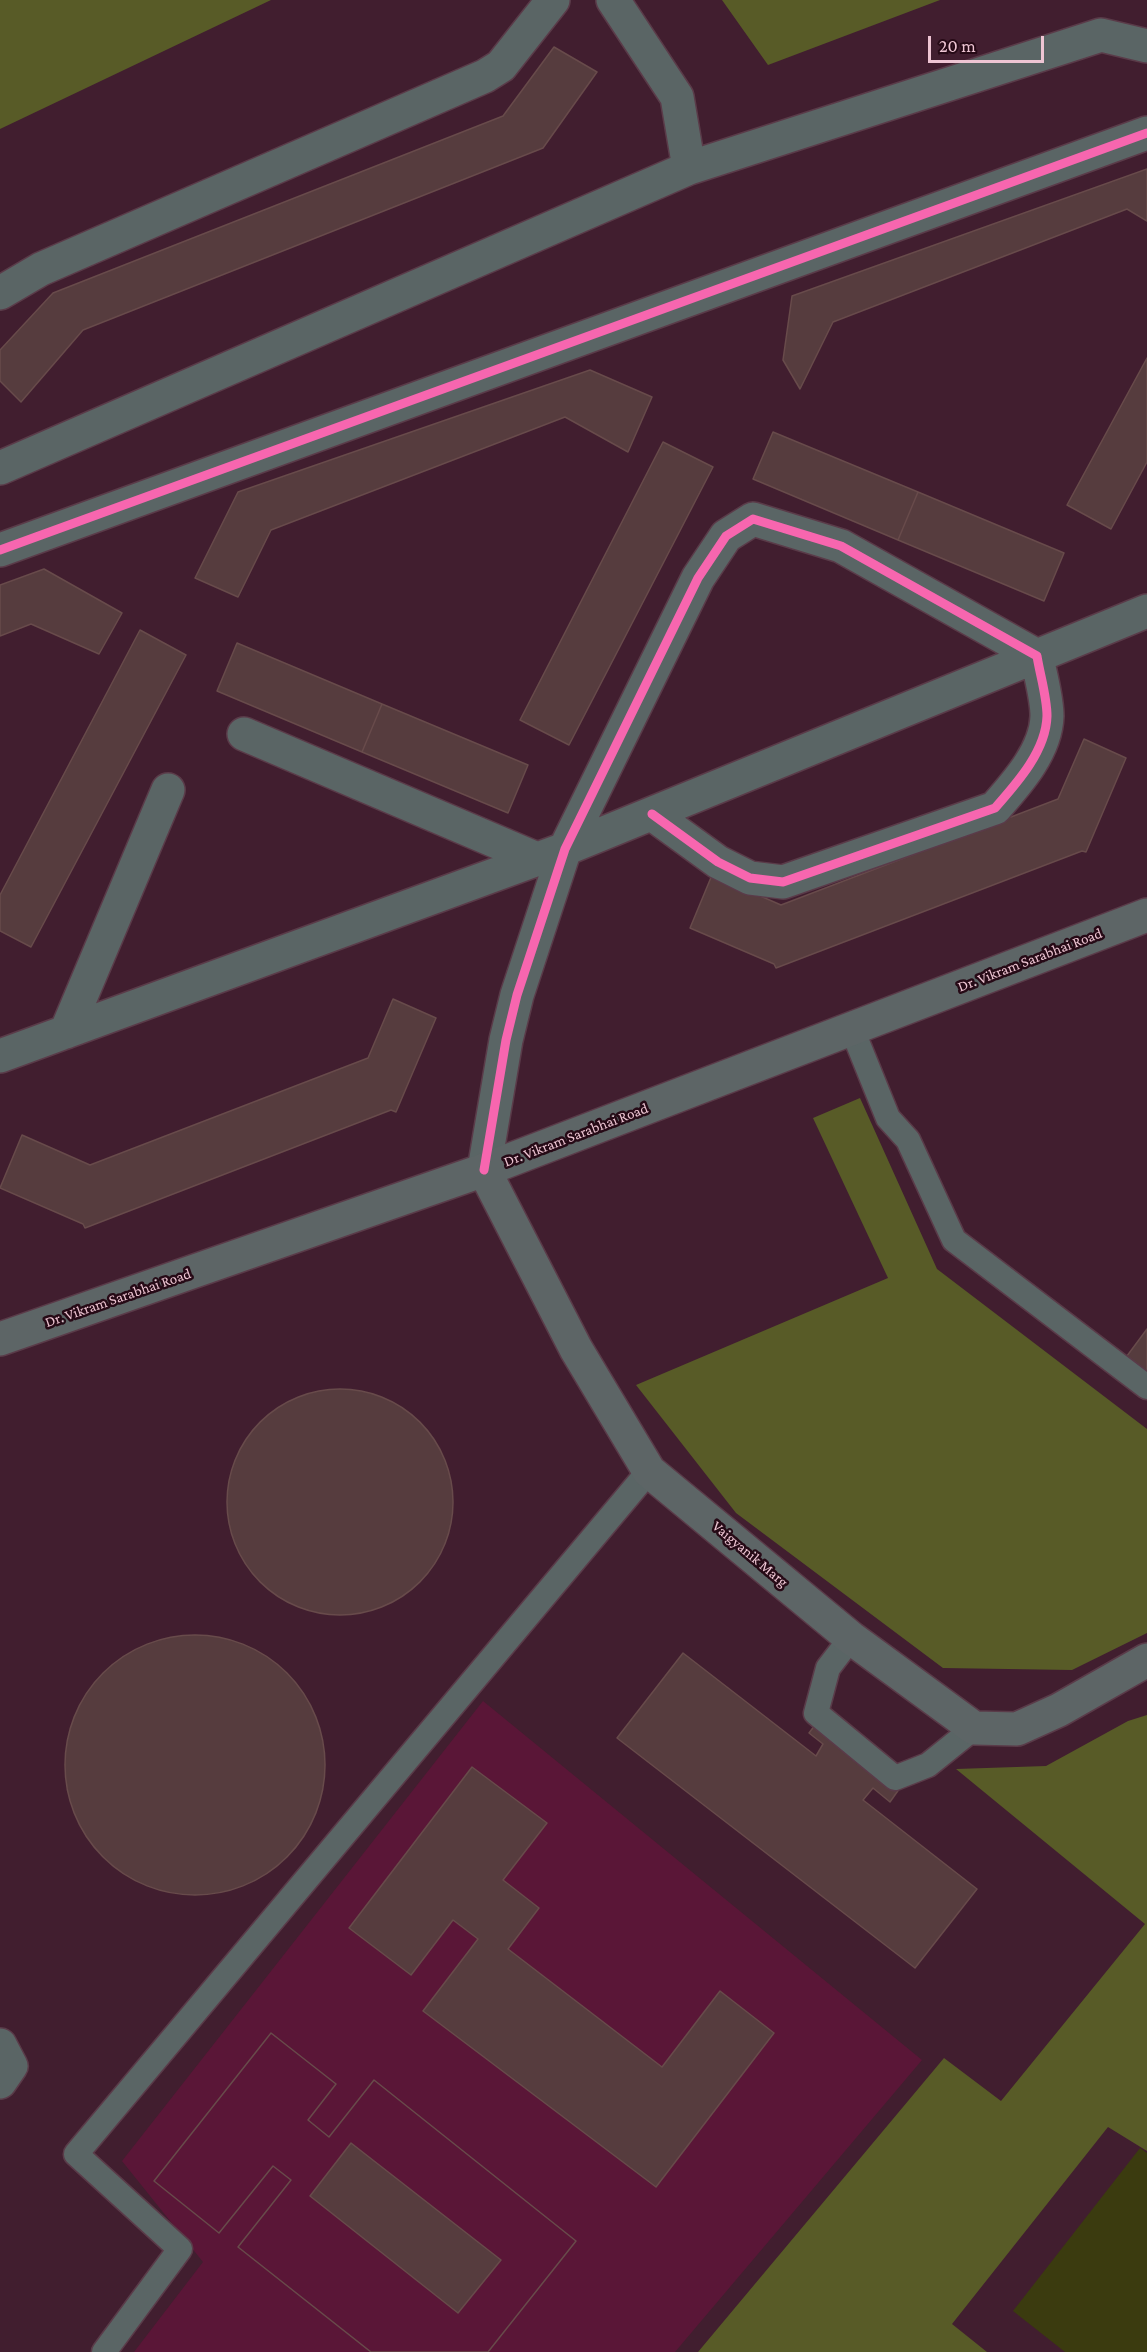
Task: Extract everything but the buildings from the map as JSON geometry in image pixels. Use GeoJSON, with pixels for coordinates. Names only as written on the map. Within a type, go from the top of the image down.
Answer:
{"type":"FeatureCollection","features":[{"type":"Feature","properties":{"kind":"street"},"geometry":{"type":"LineString","coordinates":[[0,294],[41,269],[485,76],[501,66],[553,0]]}},
{"type":"Feature","properties":{"kind":"street"},"geometry":{"type":"LineString","coordinates":[[613,0],[677,97],[689,168]]}},
{"type":"Feature","properties":{"kind":"street"},"geometry":{"type":"LineString","coordinates":[[3,463],[689,168],[1101,35],[1147,46]]}},
{"type":"Feature","properties":{"kind":"street"},"geometry":{"type":"LineString","coordinates":[[0,550],[1147,133]]}},
{"type":"Feature","properties":{"kind":"street"},"geometry":{"type":"LineString","coordinates":[[484,1170],[506,1040],[551,854],[698,578],[726,536],[753,519],[841,546],[1037,656]]}},
{"type":"Feature","properties":{"kind":"street"},"geometry":{"type":"LineString","coordinates":[[0,1056],[551,854],[1147,611]]}},
{"type":"Feature","properties":{"kind":"street"},"geometry":{"type":"LineString","coordinates":[[652,814],[718,862],[750,878],[783,882],[995,808],[1019,781],[1042,743],[1047,716],[1037,656]]}},
{"type":"Feature","properties":{"kind":"street"},"geometry":{"type":"LineString","coordinates":[[243,734],[551,854]]}},
{"type":"Feature","properties":{"kind":"street"},"geometry":{"type":"LineString","coordinates":[[66,1032],[168,790]]}},
{"type":"Feature","properties":{"kind":"street","name":"Dr. Vikram Sarabhai Road"},"geometry":{"type":"LineString","coordinates":[[0,1339],[484,1170],[1147,915]]}},
{"type":"Feature","properties":{"kind":"street","name":"Vaigyanik Marg"},"geometry":{"type":"LineString","coordinates":[[484,1170],[576,1349],[649,1471],[851,1638],[974,1728]]}},
{"type":"Feature","properties":{"kind":"street"},"geometry":{"type":"LineString","coordinates":[[974,1728],[1017,1729],[1059,1710],[1147,1660]]}},
{"type":"Feature","properties":{"kind":"street"},"geometry":{"type":"LineString","coordinates":[[0,2045],[11,2066],[0,2082]]}},
{"type":"Feature","properties":{"kind":"lane"},"geometry":{"type":"LineString","coordinates":[[852,1029],[888,1118],[908,1140],[954,1240],[1147,1387]]}},
{"type":"Feature","properties":{"kind":"lane"},"geometry":{"type":"LineString","coordinates":[[104,2352],[180,2249],[76,2154],[649,1471]]}},
{"type":"Feature","properties":{"kind":"lane"},"geometry":{"type":"LineString","coordinates":[[851,1638],[828,1668],[816,1713],[894,1778],[928,1765],[974,1728]]}},
{"type":"Feature","properties":{"kind":"shaded area"},"geometry":{"type":"Polygon","coordinates":[[[483,1701],[922,2060],[675,2352],[134,2352],[203,2262],[122,2161],[483,1701]]]}},
{"type":"Feature","properties":{"kind":"shaded area"},"geometry":{"type":"Polygon","coordinates":[[[1140,2148],[1147,2153],[1147,2352],[1065,2352],[1013,2311],[1140,2148]]]}},
{"type":"Feature","properties":{"kind":"green space"},"geometry":{"type":"Polygon","coordinates":[[[0,0],[271,0],[0,129],[0,0]]]}},
{"type":"Feature","properties":{"kind":"green space"},"geometry":{"type":"Polygon","coordinates":[[[722,0],[940,0],[768,65],[722,0]]]}},
{"type":"Feature","properties":{"kind":"green space"},"geometry":{"type":"Polygon","coordinates":[[[860,1098],[937,1269],[1147,1429],[1147,1633],[1072,1670],[943,1668],[736,1513],[636,1385],[888,1278],[813,1118],[860,1098]]]}},
{"type":"Feature","properties":{"kind":"green space"},"geometry":{"type":"Polygon","coordinates":[[[1147,1715],[1147,2151],[1108,2127],[952,2324],[987,2352],[698,2352],[944,2058],[1001,2101],[1145,1924],[956,1769],[1046,1766],[1128,1721],[1147,1715]]]}},
{"type":"Feature","properties":{"kind":"cycle path"},"geometry":{"type":"LineString","coordinates":[[0,550],[1147,133]]}},
{"type":"Feature","properties":{"kind":"cycle path"},"geometry":{"type":"LineString","coordinates":[[484,1170],[506,1040],[517,995],[565,849],[698,578],[726,536],[753,519],[841,546],[1037,656],[1047,716],[1042,742],[1029,766],[995,808],[783,882],[750,878],[718,862],[652,814]]}}]}
